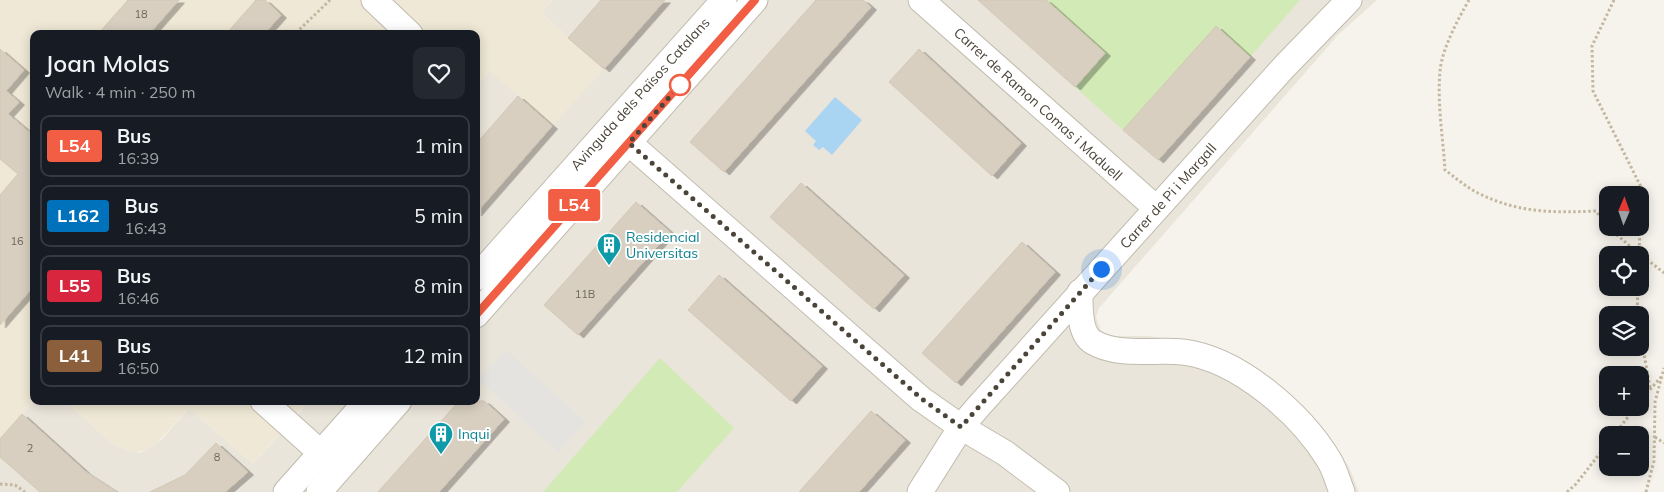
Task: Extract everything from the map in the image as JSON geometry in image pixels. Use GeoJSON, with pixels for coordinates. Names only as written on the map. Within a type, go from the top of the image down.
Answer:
{"type":"FeatureCollection","features":[{"type":"Feature","properties":{"kind":"street"},"geometry":{"type":"LineString","coordinates":[[374,0],[406,30]]}},
{"type":"Feature","properties":{"kind":"street","name":"Avinguda dels Països Catalans"},"geometry":{"type":"LineString","coordinates":[[480,274],[724,0]]}},
{"type":"Feature","properties":{"kind":"street","name":"Avinguda dels Països Catalans"},"geometry":{"type":"LineString","coordinates":[[480,311],[755,0]]}},
{"type":"Feature","properties":{"kind":"street","name":"Carrer de Ramon Comas i Maduell"},"geometry":{"type":"LineString","coordinates":[[921,0],[1156,208]]}},
{"type":"Feature","properties":{"kind":"street","name":"Carrer de Pi i Margall"},"geometry":{"type":"LineString","coordinates":[[920,492],[961,427],[1080,292],[1285,66],[1349,0]]}},
{"type":"Feature","properties":{"kind":"street"},"geometry":{"type":"LineString","coordinates":[[629,143],[922,399],[961,427],[1005,453],[1056,492]]}},
{"type":"Feature","properties":{"kind":"street"},"geometry":{"type":"LineString","coordinates":[[1080,292],[1084,330],[1091,342],[1110,349],[1184,352],[1208,359],[1243,375],[1270,394],[1317,442],[1331,462],[1342,492]]}},
{"type":"Feature","properties":{"kind":"street"},"geometry":{"type":"LineString","coordinates":[[267,405],[321,453]]}},
{"type":"Feature","properties":{"kind":"street"},"geometry":{"type":"LineString","coordinates":[[286,492],[363,405]]}},
{"type":"Feature","properties":{"kind":"street"},"geometry":{"type":"LineString","coordinates":[[319,492],[395,405]]}},
{"type":"Feature","properties":{"kind":"path"},"geometry":{"type":"LineString","coordinates":[[299,30],[330,0]]}},
{"type":"Feature","properties":{"kind":"path"},"geometry":{"type":"LineString","coordinates":[[1469,0],[1456,22],[1440,69],[1440,101],[1446,170],[1477,193],[1522,209],[1554,213],[1596,211],[1599,215]]}},
{"type":"Feature","properties":{"kind":"path"},"geometry":{"type":"LineString","coordinates":[[1614,0],[1592,46],[1593,91],[1620,141],[1641,186]]}},
{"type":"Feature","properties":{"kind":"path"},"geometry":{"type":"LineString","coordinates":[[1618,236],[1630,246]]}},
{"type":"Feature","properties":{"kind":"path"},"geometry":{"type":"LineString","coordinates":[[1649,262],[1664,273]]}},
{"type":"Feature","properties":{"kind":"path"},"geometry":{"type":"LineString","coordinates":[[1644,356],[1650,388]]}},
{"type":"Feature","properties":{"kind":"path"},"geometry":{"type":"LineString","coordinates":[[1646,492],[1654,461],[1655,402],[1664,368]]}},
{"type":"Feature","properties":{"kind":"path"},"geometry":{"type":"LineString","coordinates":[[1650,388],[1662,376]]}},
{"type":"Feature","properties":{"kind":"path"},"geometry":{"type":"LineString","coordinates":[[1621,426],[1629,416]]}},
{"type":"Feature","properties":{"kind":"path"},"geometry":{"type":"LineString","coordinates":[[1654,436],[1664,443]]}},
{"type":"Feature","properties":{"kind":"path"},"geometry":{"type":"LineString","coordinates":[[1567,492],[1576,484],[1599,455]]}},
{"type":"Feature","properties":{"kind":"path"},"geometry":{"type":"LineString","coordinates":[[0,484],[15,485],[25,492]]}},
{"type":"Feature","properties":{"kind":"shaded area"},"geometry":{"type":"Polygon","coordinates":[[[0,0],[552,0],[541,13],[604,69],[552,126],[490,71],[480,82],[480,30],[30,30],[30,405],[0,439],[0,0]]]}},
{"type":"Feature","properties":{"kind":"shaded area"},"geometry":{"type":"Polygon","coordinates":[[[552,0],[1377,0],[1338,35],[1099,308],[1096,317],[1102,333],[1107,336],[1148,336],[1197,342],[1234,356],[1273,379],[1325,432],[1349,467],[1359,492],[0,492],[0,439],[30,405],[69,405],[115,446],[140,453],[162,439],[189,408],[253,464],[304,407],[302,405],[480,405],[480,81],[489,71],[604,69],[541,13],[552,0]]]}},
{"type":"Feature","properties":{"kind":"shaded area"},"geometry":{"type":"Polygon","coordinates":[[[506,350],[586,422],[558,452],[480,381],[480,377],[506,350]]]}},
{"type":"Feature","properties":{"kind":"shaded area"},"geometry":{"type":"Polygon","coordinates":[[[69,405],[304,406],[253,464],[189,408],[154,446],[147,450],[134,453],[115,446],[69,405]]]}},
{"type":"Feature","properties":{"kind":"green space"},"geometry":{"type":"Polygon","coordinates":[[[1046,0],[1300,0],[1250,57],[1123,130],[1075,87],[1105,53],[1046,0]]]}},
{"type":"Feature","properties":{"kind":"green space"},"geometry":{"type":"Polygon","coordinates":[[[660,358],[734,428],[677,492],[543,492],[660,358]]]}},
{"type":"Feature","properties":{"kind":"water"},"geometry":{"type":"Polygon","coordinates":[[[835,97],[862,120],[832,155],[823,147],[819,150],[813,145],[816,141],[805,131],[835,97]]]}},
{"type":"Feature","properties":{"kind":"building"},"geometry":{"type":"Polygon","coordinates":[[[128,0],[179,0],[153,30],[102,30],[128,0]]]}},
{"type":"Feature","properties":{"kind":"building"},"geometry":{"type":"Polygon","coordinates":[[[256,0],[265,0],[281,15],[268,30],[230,30],[256,0]]]}},
{"type":"Feature","properties":{"kind":"building"},"geometry":{"type":"Polygon","coordinates":[[[601,0],[665,0],[604,69],[568,38],[601,0]]]}},
{"type":"Feature","properties":{"kind":"building"},"geometry":{"type":"Polygon","coordinates":[[[816,0],[863,0],[871,7],[724,172],[690,142],[816,0]]]}},
{"type":"Feature","properties":{"kind":"building"},"geometry":{"type":"Polygon","coordinates":[[[978,0],[1046,0],[1105,53],[1075,87],[978,0]]]}},
{"type":"Feature","properties":{"kind":"building"},"geometry":{"type":"Polygon","coordinates":[[[1216,26],[1250,57],[1158,160],[1123,130],[1216,26]]]}},
{"type":"Feature","properties":{"kind":"building"},"geometry":{"type":"Polygon","coordinates":[[[0,49],[24,70],[6,91],[19,102],[8,114],[30,133],[30,291],[0,325],[0,195],[18,174],[0,159],[0,49]]]}},
{"type":"Feature","properties":{"kind":"building"},"geometry":{"type":"Polygon","coordinates":[[[919,49],[1021,143],[992,176],[889,82],[919,49]]]}},
{"type":"Feature","properties":{"kind":"building"},"geometry":{"type":"Polygon","coordinates":[[[518,96],[552,126],[480,208],[480,139],[518,96]]]}},
{"type":"Feature","properties":{"kind":"building"},"geometry":{"type":"Polygon","coordinates":[[[801,183],[904,275],[874,309],[770,217],[801,183]]]}},
{"type":"Feature","properties":{"kind":"building","name":"Residencial Universitas"},"geometry":{"type":"Polygon","coordinates":[[[636,202],[670,232],[578,335],[544,305],[636,202]]]}},
{"type":"Feature","properties":{"kind":"building"},"geometry":{"type":"Polygon","coordinates":[[[1022,242],[1055,272],[956,383],[922,353],[1022,242]]]}},
{"type":"Feature","properties":{"kind":"building"},"geometry":{"type":"Polygon","coordinates":[[[719,275],[822,366],[791,401],[688,310],[719,275]]]}},
{"type":"Feature","properties":{"kind":"building","name":"Inqui"},"geometry":{"type":"Polygon","coordinates":[[[480,401],[484,401],[504,419],[439,492],[378,492],[455,405],[480,405],[480,401]]]}},
{"type":"Feature","properties":{"kind":"building"},"geometry":{"type":"Polygon","coordinates":[[[871,411],[905,440],[859,492],[799,492],[871,411]]]}},
{"type":"Feature","properties":{"kind":"building"},"geometry":{"type":"Polygon","coordinates":[[[22,414],[86,472],[117,492],[40,492],[0,457],[0,439],[22,414]]]}},
{"type":"Feature","properties":{"kind":"building"},"geometry":{"type":"Polygon","coordinates":[[[216,443],[248,472],[225,492],[150,492],[185,475],[216,443]]]}},
{"type":"Feature","properties":{"kind":"bus line","name":"L54"},"geometry":{"type":"LineString","coordinates":[[480,310],[755,0]]}},
{"type":"Feature","properties":{"kind":"place","name":"Residencial Universitas"},"geometry":{"type":"Point","coordinates":[609,266]}},
{"type":"Feature","properties":{"kind":"place","name":"Inqui"},"geometry":{"type":"Point","coordinates":[441,455]}},
{"type":"Feature","properties":{"kind":"route"},"geometry":{"type":"LineString","coordinates":[[680,85],[629,143],[922,399],[961,427],[1101,269]]}}]}
